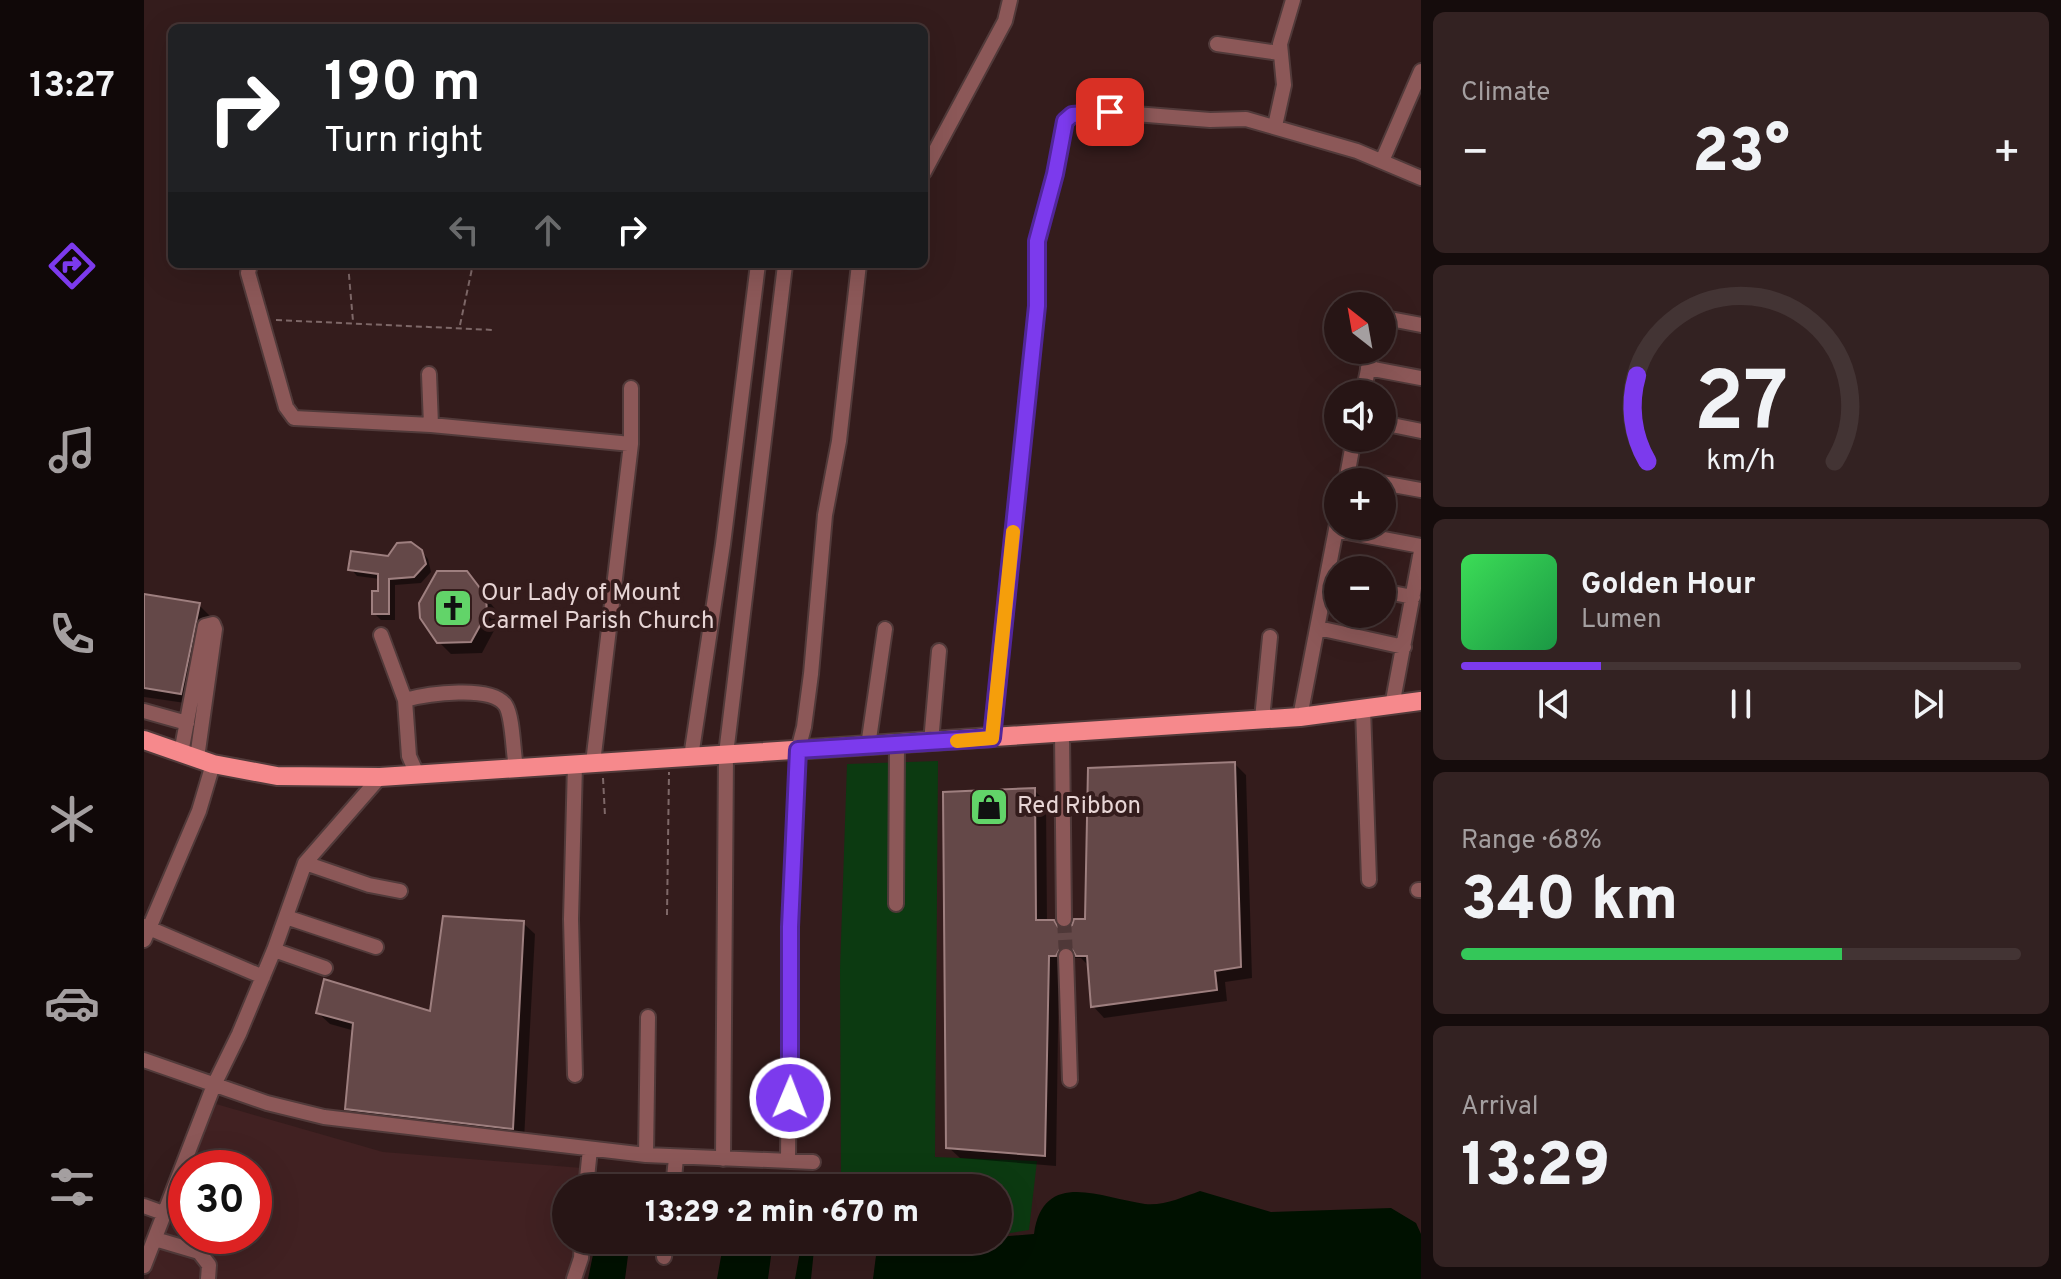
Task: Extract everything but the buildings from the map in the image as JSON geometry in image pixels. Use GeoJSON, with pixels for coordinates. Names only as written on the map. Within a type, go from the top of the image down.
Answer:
{"type":"FeatureCollection","features":[{"type":"Feature","properties":{"kind":"main road"},"geometry":{"type":"LineString","coordinates":[[144,740],[197,758],[277,776],[380,777],[416,772],[1300,717],[1421,701]]}},
{"type":"Feature","properties":{"kind":"street"},"geometry":{"type":"LineString","coordinates":[[928,165],[1005,21],[1010,0]]}},
{"type":"Feature","properties":{"kind":"street"},"geometry":{"type":"LineString","coordinates":[[1275,126],[1284,85],[1280,44],[1293,0]]}},
{"type":"Feature","properties":{"kind":"street"},"geometry":{"type":"LineString","coordinates":[[1217,44],[1279,53]]}},
{"type":"Feature","properties":{"kind":"street"},"geometry":{"type":"LineString","coordinates":[[1382,161],[1421,71]]}},
{"type":"Feature","properties":{"kind":"street"},"geometry":{"type":"LineString","coordinates":[[992,738],[1037,306],[1037,241],[1065,121],[1072,115],[1110,112],[1198,119],[1246,119],[1382,161],[1421,178]]}},
{"type":"Feature","properties":{"kind":"street"},"geometry":{"type":"LineString","coordinates":[[249,268],[286,407],[294,418],[431,425],[631,444]]}},
{"type":"Feature","properties":{"kind":"street"},"geometry":{"type":"LineString","coordinates":[[691,757],[723,544],[758,268]]}},
{"type":"Feature","properties":{"kind":"street"},"geometry":{"type":"LineString","coordinates":[[723,1159],[726,754],[785,268]]}},
{"type":"Feature","properties":{"kind":"street"},"geometry":{"type":"LineString","coordinates":[[788,1161],[790,927],[798,750],[811,674],[825,515],[839,441],[859,268]]}},
{"type":"Feature","properties":{"kind":"street"},"geometry":{"type":"LineString","coordinates":[[1396,320],[1421,325]]}},
{"type":"Feature","properties":{"kind":"street"},"geometry":{"type":"LineString","coordinates":[[1366,380],[1369,364]]}},
{"type":"Feature","properties":{"kind":"street"},"geometry":{"type":"LineString","coordinates":[[1368,368],[1421,378]]}},
{"type":"Feature","properties":{"kind":"street"},"geometry":{"type":"LineString","coordinates":[[429,374],[431,425]]}},
{"type":"Feature","properties":{"kind":"street"},"geometry":{"type":"LineString","coordinates":[[575,1075],[571,919],[631,444],[631,388]]}},
{"type":"Feature","properties":{"kind":"street"},"geometry":{"type":"LineString","coordinates":[[1396,426],[1421,431]]}},
{"type":"Feature","properties":{"kind":"street"},"geometry":{"type":"LineString","coordinates":[[1396,486],[1421,490]]}},
{"type":"Feature","properties":{"kind":"street"},"geometry":{"type":"LineString","coordinates":[[1392,706],[1421,548],[1393,540]]}},
{"type":"Feature","properties":{"kind":"street"},"geometry":{"type":"LineString","coordinates":[[1396,594],[1413,597]]}},
{"type":"Feature","properties":{"kind":"street"},"geometry":{"type":"LineString","coordinates":[[1300,717],[1324,608]]}},
{"type":"Feature","properties":{"kind":"street"},"geometry":{"type":"LineString","coordinates":[[197,758],[187,723],[205,626],[213,624],[215,629],[197,758],[199,811],[146,932],[263,977]]}},
{"type":"Feature","properties":{"kind":"street"},"geometry":{"type":"LineString","coordinates":[[1318,628],[1404,647]]}},
{"type":"Feature","properties":{"kind":"street"},"geometry":{"type":"LineString","coordinates":[[868,746],[885,629]]}},
{"type":"Feature","properties":{"kind":"street"},"geometry":{"type":"LineString","coordinates":[[381,635],[405,700],[409,756],[416,772]]}},
{"type":"Feature","properties":{"kind":"street"},"geometry":{"type":"LineString","coordinates":[[1262,719],[1270,637]]}},
{"type":"Feature","properties":{"kind":"street"},"geometry":{"type":"LineString","coordinates":[[931,742],[939,651]]}},
{"type":"Feature","properties":{"kind":"street"},"geometry":{"type":"LineString","coordinates":[[405,700],[426,694],[487,694],[500,700],[507,708],[516,767]]}},
{"type":"Feature","properties":{"kind":"street"},"geometry":{"type":"LineString","coordinates":[[1363,709],[1369,880]]}},
{"type":"Feature","properties":{"kind":"street"},"geometry":{"type":"LineString","coordinates":[[144,711],[187,723]]}},
{"type":"Feature","properties":{"kind":"street"},"geometry":{"type":"LineString","coordinates":[[1062,734],[1064,919]]}},
{"type":"Feature","properties":{"kind":"street"},"geometry":{"type":"LineString","coordinates":[[896,904],[897,744]]}},
{"type":"Feature","properties":{"kind":"street"},"geometry":{"type":"LineString","coordinates":[[144,1266],[214,1085],[274,950],[305,863],[380,777]]}},
{"type":"Feature","properties":{"kind":"street"},"geometry":{"type":"LineString","coordinates":[[305,863],[369,885],[400,891]]}},
{"type":"Feature","properties":{"kind":"street"},"geometry":{"type":"LineString","coordinates":[[286,917],[376,947]]}},
{"type":"Feature","properties":{"kind":"street"},"geometry":{"type":"LineString","coordinates":[[274,950],[325,968]]}},
{"type":"Feature","properties":{"kind":"street"},"geometry":{"type":"LineString","coordinates":[[1066,956],[1070,1080]]}},
{"type":"Feature","properties":{"kind":"street"},"geometry":{"type":"LineString","coordinates":[[646,1155],[648,1017]]}},
{"type":"Feature","properties":{"kind":"street"},"geometry":{"type":"LineString","coordinates":[[144,1060],[267,1103],[324,1117],[676,1158],[813,1162]]}},
{"type":"Feature","properties":{"kind":"street"},"geometry":{"type":"LineString","coordinates":[[587,1174],[590,1149]]}},
{"type":"Feature","properties":{"kind":"street"},"geometry":{"type":"LineString","coordinates":[[674,1174],[676,1158]]}},
{"type":"Feature","properties":{"kind":"street"},"geometry":{"type":"LineString","coordinates":[[144,1206],[166,1214]]}},
{"type":"Feature","properties":{"kind":"street"},"geometry":{"type":"LineString","coordinates":[[155,1239],[199,1252],[209,1265],[208,1279]]}},
{"type":"Feature","properties":{"kind":"street"},"geometry":{"type":"LineString","coordinates":[[574,1279],[581,1254]]}},
{"type":"Feature","properties":{"kind":"path"},"geometry":{"type":"LineString","coordinates":[[348,268],[353,323]]}},
{"type":"Feature","properties":{"kind":"path"},"geometry":{"type":"LineString","coordinates":[[459,328],[472,268]]}},
{"type":"Feature","properties":{"kind":"path"},"geometry":{"type":"LineString","coordinates":[[263,320],[494,330]]}},
{"type":"Feature","properties":{"kind":"path"},"geometry":{"type":"LineString","coordinates":[[667,915],[669,758]]}},
{"type":"Feature","properties":{"kind":"path"},"geometry":{"type":"LineString","coordinates":[[590,763],[605,816]]}},
{"type":"Feature","properties":{"kind":"shaded area"},"geometry":{"type":"Polygon","coordinates":[[[216,1104],[383,1152],[582,1168],[581,1174],[552,1174],[552,1254],[574,1254],[571,1279],[148,1279],[168,1227],[168,1254],[272,1254],[272,1150],[198,1150],[216,1104]]]}},
{"type":"Feature","properties":{"kind":"shaded area"},"geometry":{"type":"Polygon","coordinates":[[[1200,1191],[1271,1212],[1391,1208],[1416,1223],[1421,1234],[1421,1279],[873,1279],[876,1254],[1012,1254],[1012,1236],[1034,1234],[1040,1214],[1049,1201],[1062,1194],[1093,1193],[1145,1204],[1173,1200],[1200,1191]]]}},
{"type":"Feature","properties":{"kind":"shaded area"},"geometry":{"type":"Polygon","coordinates":[[[593,1254],[628,1254],[625,1279],[588,1279],[593,1254]]]}},
{"type":"Feature","properties":{"kind":"shaded area"},"geometry":{"type":"Polygon","coordinates":[[[721,1254],[771,1254],[768,1279],[717,1279],[721,1254]]]}},
{"type":"Feature","properties":{"kind":"shaded area"},"geometry":{"type":"Polygon","coordinates":[[[799,1254],[814,1254],[811,1279],[795,1279],[799,1254]]]}},
{"type":"Feature","properties":{"kind":"green space"},"geometry":{"type":"Polygon","coordinates":[[[938,761],[935,1157],[1037,1161],[1029,1230],[1012,1233],[1012,1174],[841,1174],[840,969],[847,764],[938,761]]]}},
{"type":"Feature","properties":{"kind":"tunnel"},"geometry":{"type":"LineString","coordinates":[[1064,919],[1066,956]]}},
{"type":"Feature","properties":{"kind":"slow traffic"},"geometry":{"type":"LineString","coordinates":[[957,741],[992,738],[1013,532]]}},
{"type":"Feature","properties":{"kind":"place","name":"Our Lady of Mount Carmel Parish Church"},"geometry":{"type":"Point","coordinates":[453,608]}},
{"type":"Feature","properties":{"kind":"place","name":"Red Ribbon"},"geometry":{"type":"Point","coordinates":[989,807]}},
{"type":"Feature","properties":{"kind":"route"},"geometry":{"type":"LineString","coordinates":[[790,1098],[790,927],[798,750],[992,738],[1037,306],[1037,241],[1050,197],[1065,121],[1072,115],[1110,112]]}}]}
